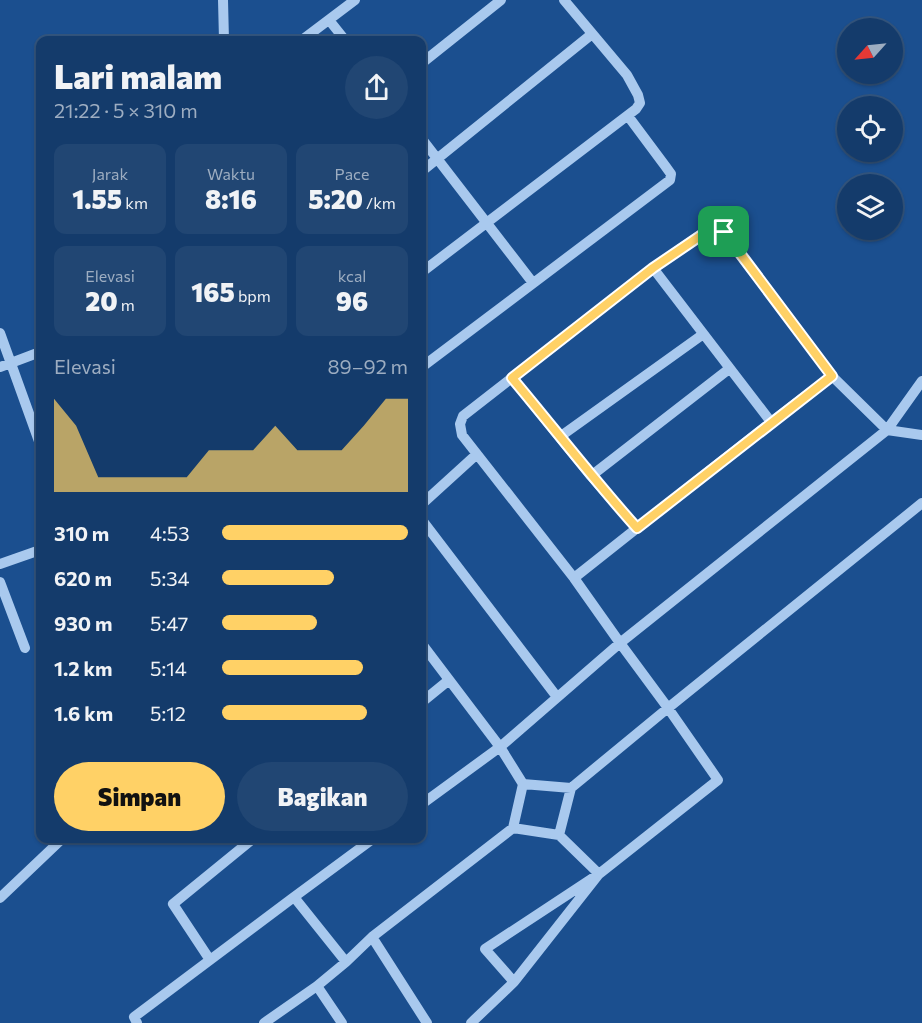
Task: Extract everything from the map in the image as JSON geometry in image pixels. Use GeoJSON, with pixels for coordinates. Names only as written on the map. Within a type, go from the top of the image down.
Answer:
{"type":"FeatureCollection","features":[{"type":"Feature","properties":{"kind":"street"},"geometry":{"type":"LineString","coordinates":[[223,0],[224,36]]}},
{"type":"Feature","properties":{"kind":"street"},"geometry":{"type":"LineString","coordinates":[[307,36],[356,0]]}},
{"type":"Feature","properties":{"kind":"street"},"geometry":{"type":"LineString","coordinates":[[426,60],[501,0]]}},
{"type":"Feature","properties":{"kind":"street"},"geometry":{"type":"LineString","coordinates":[[426,269],[628,116],[640,103],[638,94],[627,75],[564,0]]}},
{"type":"Feature","properties":{"kind":"street"},"geometry":{"type":"LineString","coordinates":[[329,20],[342,36]]}},
{"type":"Feature","properties":{"kind":"street"},"geometry":{"type":"LineString","coordinates":[[426,168],[592,34]]}},
{"type":"Feature","properties":{"kind":"street"},"geometry":{"type":"LineString","coordinates":[[426,364],[670,180],[671,174],[628,116]]}},
{"type":"Feature","properties":{"kind":"street"},"geometry":{"type":"LineString","coordinates":[[426,144],[533,283]]}},
{"type":"Feature","properties":{"kind":"street"},"geometry":{"type":"LineString","coordinates":[[514,982],[485,949],[599,874],[718,780],[574,578],[462,435],[460,424],[463,416],[653,268],[709,230],[724,232],[832,376],[887,430],[922,435]]}},
{"type":"Feature","properties":{"kind":"street"},"geometry":{"type":"LineString","coordinates":[[653,268],[702,335],[771,422]]}},
{"type":"Feature","properties":{"kind":"street"},"geometry":{"type":"LineString","coordinates":[[0,333],[5,365],[36,435]]}},
{"type":"Feature","properties":{"kind":"street"},"geometry":{"type":"LineString","coordinates":[[561,436],[702,335]]}},
{"type":"Feature","properties":{"kind":"street"},"geometry":{"type":"LineString","coordinates":[[5,365],[36,353]]}},
{"type":"Feature","properties":{"kind":"street"},"geometry":{"type":"LineString","coordinates":[[591,476],[729,369]]}},
{"type":"Feature","properties":{"kind":"street"},"geometry":{"type":"LineString","coordinates":[[574,578],[832,376]]}},
{"type":"Feature","properties":{"kind":"street"},"geometry":{"type":"LineString","coordinates":[[512,378],[591,476],[637,528]]}},
{"type":"Feature","properties":{"kind":"street"},"geometry":{"type":"LineString","coordinates":[[426,801],[500,747],[620,643],[887,430],[922,381]]}},
{"type":"Feature","properties":{"kind":"street"},"geometry":{"type":"LineString","coordinates":[[426,500],[477,454]]}},
{"type":"Feature","properties":{"kind":"street"},"geometry":{"type":"LineString","coordinates":[[559,835],[571,788],[922,503]]}},
{"type":"Feature","properties":{"kind":"street"},"geometry":{"type":"LineString","coordinates":[[426,525],[557,697]]}},
{"type":"Feature","properties":{"kind":"street"},"geometry":{"type":"LineString","coordinates":[[0,564],[36,551]]}},
{"type":"Feature","properties":{"kind":"street"},"geometry":{"type":"LineString","coordinates":[[0,582],[25,648]]}},
{"type":"Feature","properties":{"kind":"street"},"geometry":{"type":"LineString","coordinates":[[264,1023],[317,986],[372,937],[513,828],[523,784],[500,747],[426,650]]}},
{"type":"Feature","properties":{"kind":"street"},"geometry":{"type":"LineString","coordinates":[[426,699],[448,680]]}},
{"type":"Feature","properties":{"kind":"street"},"geometry":{"type":"LineString","coordinates":[[523,784],[571,788]]}},
{"type":"Feature","properties":{"kind":"street"},"geometry":{"type":"LineString","coordinates":[[513,828],[559,835],[599,874]]}},
{"type":"Feature","properties":{"kind":"street"},"geometry":{"type":"LineString","coordinates":[[0,898],[58,843]]}},
{"type":"Feature","properties":{"kind":"street"},"geometry":{"type":"LineString","coordinates":[[210,960],[173,904],[248,843]]}},
{"type":"Feature","properties":{"kind":"street"},"geometry":{"type":"LineString","coordinates":[[132,1021],[367,843]]}},
{"type":"Feature","properties":{"kind":"street"},"geometry":{"type":"LineString","coordinates":[[471,1023],[514,982],[599,874]]}},
{"type":"Feature","properties":{"kind":"street"},"geometry":{"type":"LineString","coordinates":[[294,897],[346,962]]}},
{"type":"Feature","properties":{"kind":"street"},"geometry":{"type":"LineString","coordinates":[[372,937],[427,1023]]}},
{"type":"Feature","properties":{"kind":"street"},"geometry":{"type":"LineString","coordinates":[[317,986],[342,1023]]}},
{"type":"Feature","properties":{"kind":"route"},"geometry":{"type":"LineString","coordinates":[[709,230],[724,232],[832,376],[637,528],[591,476],[512,378],[653,268],[709,230]]}}]}
